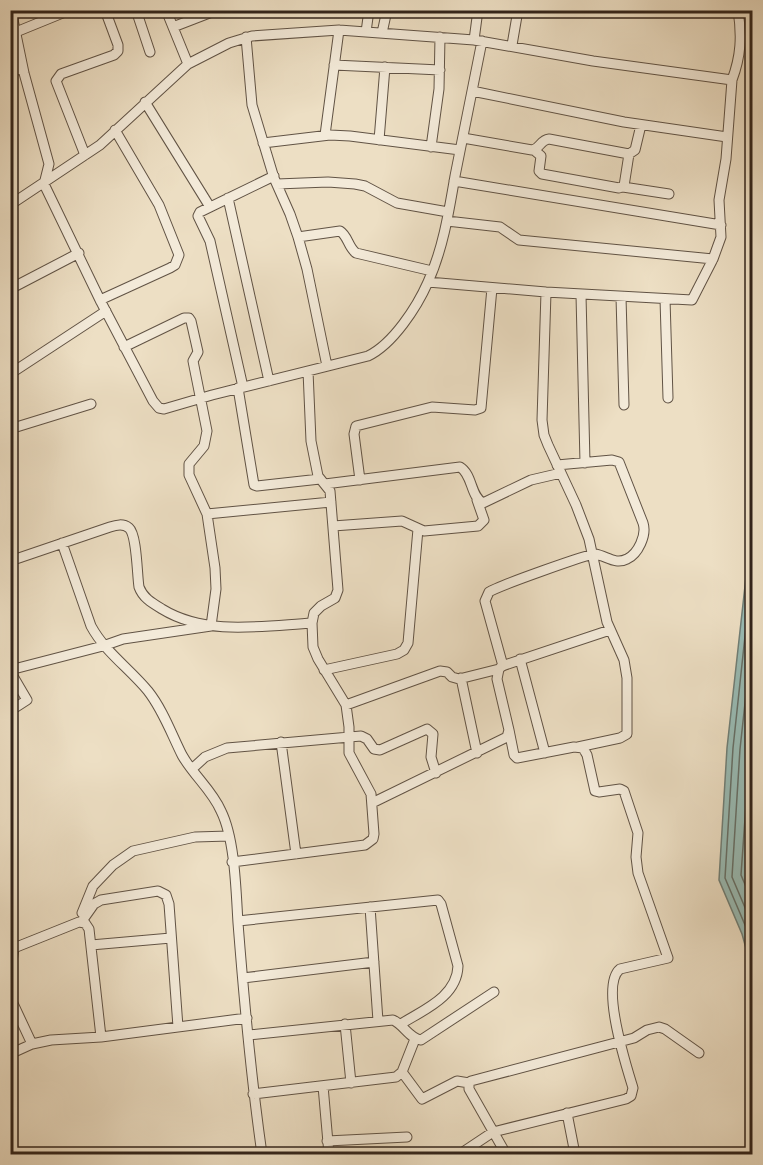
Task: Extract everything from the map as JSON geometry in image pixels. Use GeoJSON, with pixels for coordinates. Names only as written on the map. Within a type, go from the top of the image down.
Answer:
{"type":"FeatureCollection","features":[{"type":"Feature","properties":{"kind":"street"},"geometry":{"type":"LineString","coordinates":[[11,10],[23,68],[49,164],[44,184],[124,347],[159,408],[170,408],[368,356],[381,349],[393,338],[428,282],[448,217],[472,91],[478,40],[478,10]]}},
{"type":"Feature","properties":{"kind":"street"},"geometry":{"type":"LineString","coordinates":[[15,32],[70,10]]}},
{"type":"Feature","properties":{"kind":"street"},"geometry":{"type":"LineString","coordinates":[[85,155],[56,81],[61,74],[114,55],[117,51],[118,45],[105,10]]}},
{"type":"Feature","properties":{"kind":"street"},"geometry":{"type":"LineString","coordinates":[[136,10],[150,52]]}},
{"type":"Feature","properties":{"kind":"street"},"geometry":{"type":"LineString","coordinates":[[166,10],[188,64]]}},
{"type":"Feature","properties":{"kind":"street"},"geometry":{"type":"LineString","coordinates":[[173,27],[217,10]]}},
{"type":"Feature","properties":{"kind":"street"},"geometry":{"type":"LineString","coordinates":[[366,32],[369,10]]}},
{"type":"Feature","properties":{"kind":"street"},"geometry":{"type":"LineString","coordinates":[[382,33],[387,10]]}},
{"type":"Feature","properties":{"kind":"street"},"geometry":{"type":"LineString","coordinates":[[512,45],[518,10]]}},
{"type":"Feature","properties":{"kind":"street"},"geometry":{"type":"LineString","coordinates":[[428,282],[581,295],[692,300],[713,259],[721,237],[718,200],[726,159],[732,80],[740,59],[738,10]]}},
{"type":"Feature","properties":{"kind":"street"},"geometry":{"type":"LineString","coordinates":[[325,135],[339,30]]}},
{"type":"Feature","properties":{"kind":"street"},"geometry":{"type":"LineString","coordinates":[[12,201],[44,184],[85,155],[188,64],[246,37],[339,30],[478,40],[593,61],[732,80]]}},
{"type":"Feature","properties":{"kind":"street"},"geometry":{"type":"LineString","coordinates":[[246,37],[252,105],[275,180],[298,237],[307,268],[327,366]]}},
{"type":"Feature","properties":{"kind":"street"},"geometry":{"type":"LineString","coordinates":[[431,147],[437,111],[440,37]]}},
{"type":"Feature","properties":{"kind":"street"},"geometry":{"type":"LineString","coordinates":[[334,65],[440,70]]}},
{"type":"Feature","properties":{"kind":"street"},"geometry":{"type":"LineString","coordinates":[[379,140],[384,67]]}},
{"type":"Feature","properties":{"kind":"street"},"geometry":{"type":"LineString","coordinates":[[10,72],[23,68]]}},
{"type":"Feature","properties":{"kind":"street"},"geometry":{"type":"LineString","coordinates":[[472,91],[641,125],[727,137]]}},
{"type":"Feature","properties":{"kind":"street"},"geometry":{"type":"LineString","coordinates":[[145,102],[210,207]]}},
{"type":"Feature","properties":{"kind":"street"},"geometry":{"type":"LineString","coordinates":[[534,150],[543,141],[549,139],[629,154],[635,150],[641,125]]}},
{"type":"Feature","properties":{"kind":"street"},"geometry":{"type":"LineString","coordinates":[[100,300],[170,268],[175,265],[179,255],[159,206],[115,130]]}},
{"type":"Feature","properties":{"kind":"street"},"geometry":{"type":"LineString","coordinates":[[263,143],[325,135],[460,150]]}},
{"type":"Feature","properties":{"kind":"street"},"geometry":{"type":"LineString","coordinates":[[463,138],[534,150],[541,156],[539,171],[542,174],[619,188],[669,194]]}},
{"type":"Feature","properties":{"kind":"street"},"geometry":{"type":"LineString","coordinates":[[623,187],[629,154]]}},
{"type":"Feature","properties":{"kind":"street"},"geometry":{"type":"LineString","coordinates":[[333,526],[402,520],[424,531],[481,524],[484,520],[468,474],[460,467],[360,480],[254,485],[241,388],[210,241],[198,216],[200,212],[228,198],[275,180],[355,184],[365,186],[397,203],[448,217],[500,227],[519,240],[713,259]]}},
{"type":"Feature","properties":{"kind":"street"},"geometry":{"type":"LineString","coordinates":[[454,181],[721,225]]}},
{"type":"Feature","properties":{"kind":"street"},"geometry":{"type":"LineString","coordinates":[[228,198],[269,381]]}},
{"type":"Feature","properties":{"kind":"street"},"geometry":{"type":"LineString","coordinates":[[298,237],[340,231],[356,253],[432,271]]}},
{"type":"Feature","properties":{"kind":"street"},"geometry":{"type":"LineString","coordinates":[[10,290],[79,253]]}},
{"type":"Feature","properties":{"kind":"street"},"geometry":{"type":"LineString","coordinates":[[360,480],[354,434],[356,426],[432,407],[475,410],[481,408],[492,288]]}},
{"type":"Feature","properties":{"kind":"street"},"geometry":{"type":"LineString","coordinates":[[477,500],[485,502],[559,469],[585,463],[612,460],[620,462],[645,527],[636,550],[627,559],[613,561],[594,554],[489,592],[485,601],[501,668],[497,679],[514,755],[517,758],[624,737],[628,731],[627,678],[624,660],[610,630],[594,554],[584,524],[559,469],[544,435],[542,427],[546,292]]}},
{"type":"Feature","properties":{"kind":"street"},"geometry":{"type":"LineString","coordinates":[[581,295],[585,463]]}},
{"type":"Feature","properties":{"kind":"street"},"geometry":{"type":"LineString","coordinates":[[621,297],[624,405]]}},
{"type":"Feature","properties":{"kind":"street"},"geometry":{"type":"LineString","coordinates":[[665,299],[668,398]]}},
{"type":"Feature","properties":{"kind":"street"},"geometry":{"type":"LineString","coordinates":[[10,375],[106,311]]}},
{"type":"Feature","properties":{"kind":"street"},"geometry":{"type":"LineString","coordinates":[[124,347],[184,318],[189,318],[198,352],[193,361],[206,422],[206,441],[189,464],[189,475],[207,514],[216,579],[211,626]]}},
{"type":"Feature","properties":{"kind":"street"},"geometry":{"type":"LineString","coordinates":[[232,862],[369,843],[374,834],[372,803],[368,787],[352,760],[346,705],[324,670],[313,647],[314,613],[321,606],[333,600],[337,594],[330,491],[316,471],[310,436],[308,371]]}},
{"type":"Feature","properties":{"kind":"street"},"geometry":{"type":"LineString","coordinates":[[10,429],[91,405]]}},
{"type":"Feature","properties":{"kind":"street"},"geometry":{"type":"LineString","coordinates":[[207,514],[331,502]]}},
{"type":"Feature","properties":{"kind":"street"},"geometry":{"type":"LineString","coordinates":[[10,561],[110,527],[119,525],[127,527],[133,534],[141,593],[147,600],[173,616],[211,626]]}},
{"type":"Feature","properties":{"kind":"street"},"geometry":{"type":"LineString","coordinates":[[324,670],[397,654],[408,644],[418,529]]}},
{"type":"Feature","properties":{"kind":"street"},"geometry":{"type":"LineString","coordinates":[[62,543],[91,626],[103,646],[155,700],[183,756],[221,809],[229,836],[262,1155]]}},
{"type":"Feature","properties":{"kind":"street"},"geometry":{"type":"LineString","coordinates":[[10,711],[27,700],[10,670],[123,639],[211,626],[250,627],[312,623]]}},
{"type":"Feature","properties":{"kind":"street"},"geometry":{"type":"LineString","coordinates":[[346,705],[440,671],[460,678],[501,668],[610,630]]}},
{"type":"Feature","properties":{"kind":"street"},"geometry":{"type":"LineString","coordinates":[[520,660],[545,753]]}},
{"type":"Feature","properties":{"kind":"street"},"geometry":{"type":"LineString","coordinates":[[460,678],[477,753]]}},
{"type":"Feature","properties":{"kind":"street"},"geometry":{"type":"LineString","coordinates":[[192,769],[205,757],[227,748],[365,736],[377,750],[429,730],[433,738],[431,757],[436,773]]}},
{"type":"Feature","properties":{"kind":"street"},"geometry":{"type":"LineString","coordinates":[[372,803],[504,740],[509,730]]}},
{"type":"Feature","properties":{"kind":"street"},"geometry":{"type":"LineString","coordinates":[[281,742],[296,854]]}},
{"type":"Feature","properties":{"kind":"street"},"geometry":{"type":"LineString","coordinates":[[460,1155],[493,1132],[631,1096],[633,1088],[615,1026],[614,974],[620,969],[667,959],[668,956],[638,873],[636,857],[638,833],[625,794],[620,789],[599,792],[595,790],[588,755],[583,748],[578,747]]}},
{"type":"Feature","properties":{"kind":"street"},"geometry":{"type":"LineString","coordinates":[[81,921],[93,886],[113,865],[133,851],[195,837],[229,836]]}},
{"type":"Feature","properties":{"kind":"street"},"geometry":{"type":"LineString","coordinates":[[14,948],[81,921],[98,901],[158,891],[166,895],[169,904],[178,1027]]}},
{"type":"Feature","properties":{"kind":"street"},"geometry":{"type":"LineString","coordinates":[[238,921],[438,900],[458,966],[455,981],[446,994],[401,1024]]}},
{"type":"Feature","properties":{"kind":"street"},"geometry":{"type":"LineString","coordinates":[[370,907],[378,1021]]}},
{"type":"Feature","properties":{"kind":"street"},"geometry":{"type":"LineString","coordinates":[[81,921],[88,925],[89,929],[101,1037]]}},
{"type":"Feature","properties":{"kind":"street"},"geometry":{"type":"LineString","coordinates":[[10,932],[14,948],[10,975]]}},
{"type":"Feature","properties":{"kind":"street"},"geometry":{"type":"LineString","coordinates":[[91,945],[171,938]]}},
{"type":"Feature","properties":{"kind":"street"},"geometry":{"type":"LineString","coordinates":[[243,978],[374,962]]}},
{"type":"Feature","properties":{"kind":"street"},"geometry":{"type":"LineString","coordinates":[[249,1035],[393,1020],[401,1024],[415,1039],[425,1039],[495,992]]}},
{"type":"Feature","properties":{"kind":"street"},"geometry":{"type":"LineString","coordinates":[[10,997],[32,1044]]}},
{"type":"Feature","properties":{"kind":"street"},"geometry":{"type":"LineString","coordinates":[[10,1054],[32,1044],[51,1040],[101,1037],[247,1018]]}},
{"type":"Feature","properties":{"kind":"street"},"geometry":{"type":"LineString","coordinates":[[345,1024],[351,1083]]}},
{"type":"Feature","properties":{"kind":"street"},"geometry":{"type":"LineString","coordinates":[[402,1072],[422,1099],[457,1081],[469,1083],[634,1038],[647,1030],[659,1027],[699,1053]]}},
{"type":"Feature","properties":{"kind":"street"},"geometry":{"type":"LineString","coordinates":[[254,1094],[393,1078],[402,1072],[415,1039]]}},
{"type":"Feature","properties":{"kind":"street"},"geometry":{"type":"LineString","coordinates":[[469,1083],[470,1089],[506,1155]]}},
{"type":"Feature","properties":{"kind":"street"},"geometry":{"type":"LineString","coordinates":[[323,1086],[329,1155]]}},
{"type":"Feature","properties":{"kind":"street"},"geometry":{"type":"LineString","coordinates":[[567,1113],[575,1155]]}},
{"type":"Feature","properties":{"kind":"street"},"geometry":{"type":"LineString","coordinates":[[327,1142],[407,1137]]}},
{"type":"Feature","properties":{"kind":"water"},"geometry":{"type":"Polygon","coordinates":[[[752,523],[752,970],[742,934],[719,880],[727,748],[752,523]]]}}]}
